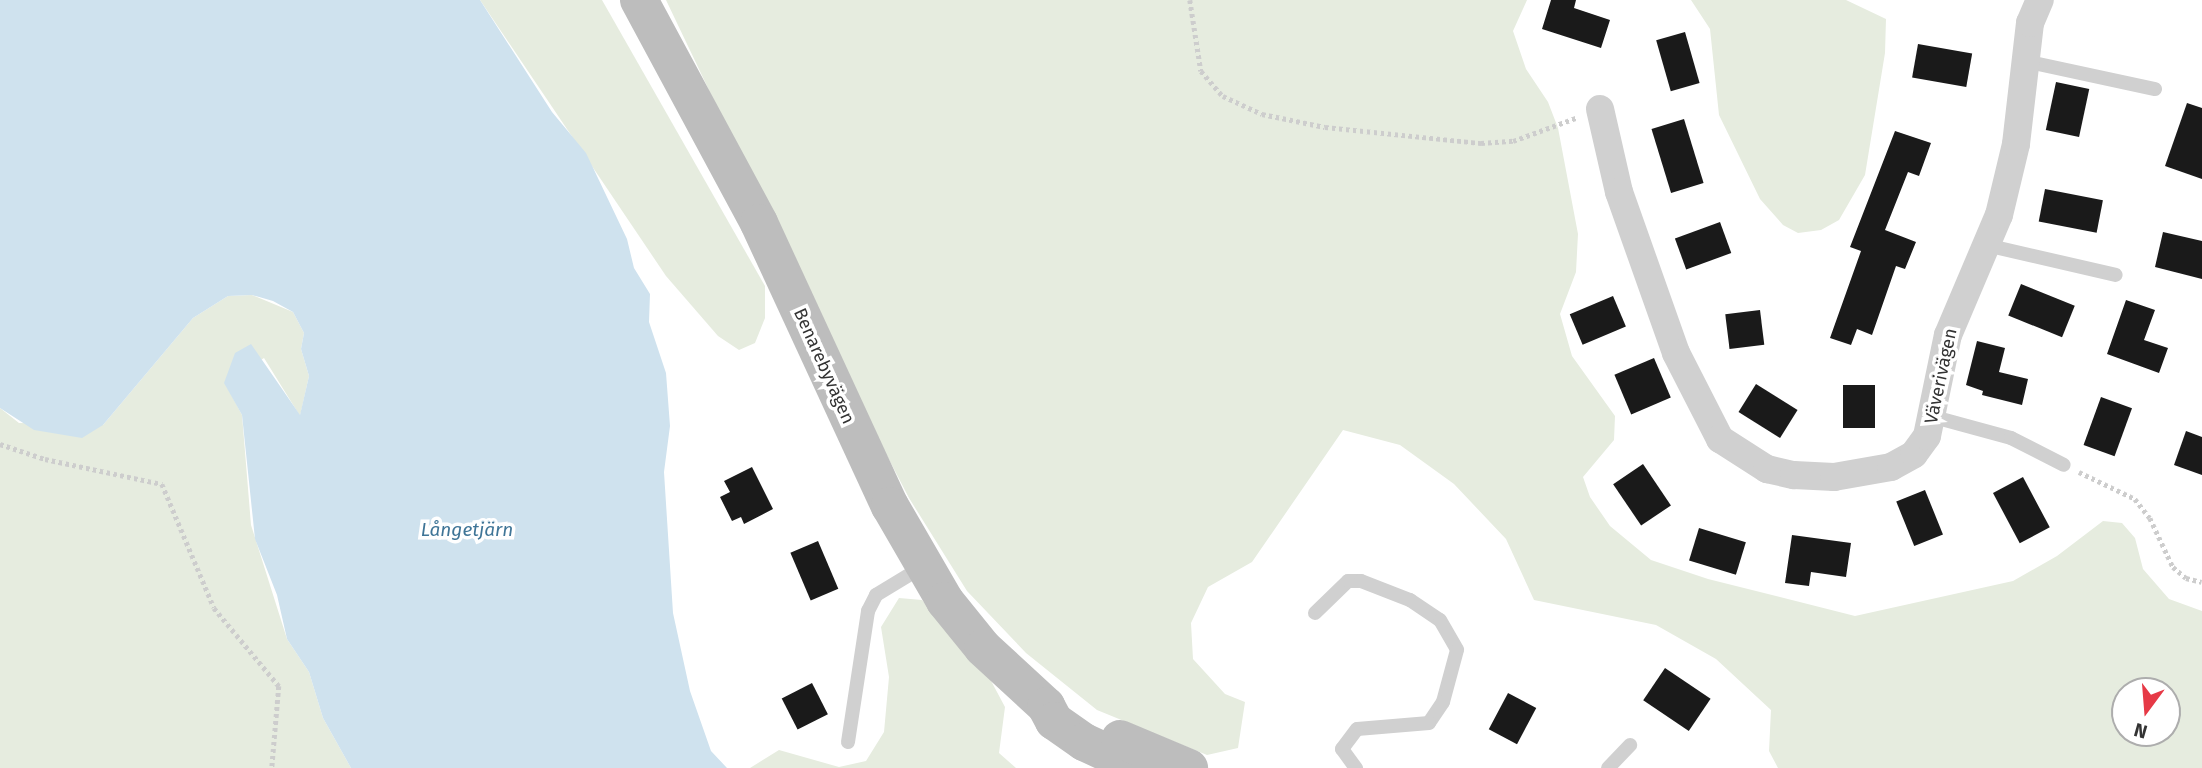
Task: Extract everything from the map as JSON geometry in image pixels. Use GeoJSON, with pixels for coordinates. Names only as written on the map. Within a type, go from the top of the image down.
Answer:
{"type":"FeatureCollection","features":[{"type":"Feature","properties":{"kind":"street","name":"Benarebyvägen"},"geometry":{"type":"LineString","coordinates":[[639,0],[759,223],[857,440],[923,566],[983,649],[1046,706],[1064,709],[1131,761],[1189,768]]}},
{"type":"Feature","properties":{"kind":"street","name":"Väverivägen"},"geometry":{"type":"LineString","coordinates":[[1600,109],[1619,192],[1676,353],[1720,439],[1767,469],[1834,477],[1891,467],[1914,454],[1934,417],[1948,335],[1999,215],[2016,144],[2030,23],[2040,0]]}},
{"type":"Feature","properties":{"kind":"lane"},"geometry":{"type":"LineString","coordinates":[[2024,61],[2155,89]]}},
{"type":"Feature","properties":{"kind":"lane"},"geometry":{"type":"LineString","coordinates":[[1986,245],[2116,275]]}},
{"type":"Feature","properties":{"kind":"lane"},"geometry":{"type":"LineString","coordinates":[[1934,417],[2011,438],[2064,465]]}},
{"type":"Feature","properties":{"kind":"lane"},"geometry":{"type":"LineString","coordinates":[[848,742],[868,611],[876,594],[923,566]]}},
{"type":"Feature","properties":{"kind":"lane"},"geometry":{"type":"LineString","coordinates":[[1315,613],[1348,581],[1361,581],[1410,600],[1440,620],[1457,650],[1443,702],[1429,723],[1357,729],[1342,750],[1356,768]]}},
{"type":"Feature","properties":{"kind":"lane"},"geometry":{"type":"LineString","coordinates":[[1608,768],[1630,745]]}},
{"type":"Feature","properties":{"kind":"path"},"geometry":{"type":"LineString","coordinates":[[1189,0],[1202,71],[1223,96],[1262,114],[1325,127],[1481,143],[1513,141],[1600,109]]}},
{"type":"Feature","properties":{"kind":"path"},"geometry":{"type":"LineString","coordinates":[[0,443],[45,459],[162,484],[214,608],[279,686],[272,768]]}},
{"type":"Feature","properties":{"kind":"path"},"geometry":{"type":"LineString","coordinates":[[2064,465],[2135,499],[2150,518],[2173,566],[2186,578],[2202,582]]}},
{"type":"Feature","properties":{"kind":"shaded area"},"geometry":{"type":"Polygon","coordinates":[[[480,0],[602,0],[765,286],[765,318],[755,343],[739,350],[718,336],[666,276],[480,0]]]}},
{"type":"Feature","properties":{"kind":"shaded area"},"geometry":{"type":"Polygon","coordinates":[[[666,0],[1527,0],[1513,31],[1526,69],[1548,102],[1558,128],[1578,234],[1576,272],[1560,314],[1572,356],[1615,416],[1614,440],[1583,477],[1590,497],[1610,526],[1651,560],[1708,579],[1855,616],[2013,581],[2057,556],[2103,521],[2122,523],[2135,538],[2143,569],[2169,599],[2202,611],[2202,768],[1778,768],[1769,751],[1771,710],[1716,659],[1656,625],[1534,600],[1506,539],[1454,484],[1400,445],[1343,430],[1252,562],[1208,587],[1191,623],[1193,659],[1225,694],[1245,702],[1238,748],[1207,755],[1097,710],[1026,653],[967,591],[909,498],[840,365],[666,0]]]}},
{"type":"Feature","properties":{"kind":"shaded area"},"geometry":{"type":"Polygon","coordinates":[[[1691,0],[1846,0],[1886,19],[1885,53],[1865,175],[1839,220],[1821,230],[1798,233],[1783,225],[1760,199],[1719,115],[1710,29],[1691,0]]]}},
{"type":"Feature","properties":{"kind":"shaded area"},"geometry":{"type":"Polygon","coordinates":[[[252,295],[293,312],[304,333],[301,349],[309,376],[300,416],[264,358],[225,383],[242,415],[251,525],[287,639],[309,672],[323,718],[351,768],[0,768],[0,408],[19,423],[103,425],[193,318],[228,296],[252,295]]]}},
{"type":"Feature","properties":{"kind":"shaded area"},"geometry":{"type":"Polygon","coordinates":[[[899,598],[922,600],[989,677],[1005,707],[999,753],[1016,768],[750,768],[779,750],[839,767],[866,761],[884,732],[889,677],[881,627],[899,598]]]}},
{"type":"Feature","properties":{"kind":"water","name":"Långetjärn"},"geometry":{"type":"Polygon","coordinates":[[[0,0],[480,0],[552,112],[586,153],[627,239],[634,268],[650,294],[649,322],[666,373],[670,426],[664,472],[673,613],[690,691],[711,751],[727,768],[351,768],[323,718],[309,672],[287,639],[277,595],[255,539],[242,415],[224,383],[235,353],[251,344],[300,415],[309,376],[301,349],[304,333],[293,312],[273,301],[252,295],[228,296],[193,318],[103,425],[82,438],[34,430],[0,408],[0,0]]]}},
{"type":"Feature","properties":{"kind":"building"},"geometry":{"type":"Polygon","coordinates":[[[1551,0],[1576,0],[1574,8],[1610,20],[1601,48],[1542,29],[1551,0]]]}},
{"type":"Feature","properties":{"kind":"building"},"geometry":{"type":"Polygon","coordinates":[[[1685,32],[1700,83],[1671,91],[1656,40],[1685,32]]]}},
{"type":"Feature","properties":{"kind":"building"},"geometry":{"type":"Polygon","coordinates":[[[1918,44],[1972,54],[1966,87],[1912,77],[1918,44]]]}},
{"type":"Feature","properties":{"kind":"building"},"geometry":{"type":"Polygon","coordinates":[[[2056,82],[2089,89],[2079,137],[2046,130],[2056,82]]]}},
{"type":"Feature","properties":{"kind":"building"},"geometry":{"type":"Polygon","coordinates":[[[2187,103],[2202,108],[2202,179],[2165,166],[2187,103]]]}},
{"type":"Feature","properties":{"kind":"building"},"geometry":{"type":"Polygon","coordinates":[[[1684,119],[1704,183],[1671,193],[1651,129],[1684,119]]]}},
{"type":"Feature","properties":{"kind":"building"},"geometry":{"type":"Polygon","coordinates":[[[1895,131],[1931,143],[1919,176],[1908,172],[1885,230],[1916,242],[1905,269],[1896,266],[1872,335],[1857,329],[1851,345],[1830,338],[1861,251],[1850,247],[1895,131]]]}},
{"type":"Feature","properties":{"kind":"building"},"geometry":{"type":"Polygon","coordinates":[[[2045,189],[2103,200],[2097,233],[2039,221],[2045,189]]]}},
{"type":"Feature","properties":{"kind":"building"},"geometry":{"type":"Polygon","coordinates":[[[1720,222],[1731,253],[1686,269],[1675,238],[1720,222]]]}},
{"type":"Feature","properties":{"kind":"building"},"geometry":{"type":"Polygon","coordinates":[[[2163,232],[2202,241],[2202,279],[2155,267],[2163,232]]]}},
{"type":"Feature","properties":{"kind":"building"},"geometry":{"type":"Polygon","coordinates":[[[2021,284],[2075,306],[2062,337],[2008,316],[2021,284]]]}},
{"type":"Feature","properties":{"kind":"building"},"geometry":{"type":"Polygon","coordinates":[[[1613,296],[1626,326],[1583,345],[1570,314],[1613,296]]]}},
{"type":"Feature","properties":{"kind":"building"},"geometry":{"type":"Polygon","coordinates":[[[2126,300],[2155,310],[2144,340],[2168,348],[2159,373],[2107,354],[2126,300]]]}},
{"type":"Feature","properties":{"kind":"building"},"geometry":{"type":"Polygon","coordinates":[[[1760,310],[1764,345],[1730,349],[1725,314],[1760,310]]]}},
{"type":"Feature","properties":{"kind":"building"},"geometry":{"type":"Polygon","coordinates":[[[1977,341],[2005,348],[1999,372],[2028,379],[2022,405],[1982,395],[1983,391],[1966,385],[1977,341]]]}},
{"type":"Feature","properties":{"kind":"building"},"geometry":{"type":"Polygon","coordinates":[[[1654,358],[1671,398],[1631,414],[1614,375],[1654,358]]]}},
{"type":"Feature","properties":{"kind":"building"},"geometry":{"type":"Polygon","coordinates":[[[1756,384],[1798,410],[1780,438],[1739,412],[1756,384]]]}},
{"type":"Feature","properties":{"kind":"building"},"geometry":{"type":"Polygon","coordinates":[[[1843,385],[1875,385],[1875,428],[1843,428],[1843,385]]]}},
{"type":"Feature","properties":{"kind":"building"},"geometry":{"type":"Polygon","coordinates":[[[2101,397],[2132,408],[2115,456],[2084,445],[2101,397]]]}},
{"type":"Feature","properties":{"kind":"building"},"geometry":{"type":"Polygon","coordinates":[[[2186,431],[2202,437],[2202,475],[2174,465],[2186,431]]]}},
{"type":"Feature","properties":{"kind":"building"},"geometry":{"type":"Polygon","coordinates":[[[1643,464],[1671,505],[1641,526],[1613,484],[1643,464]]]}},
{"type":"Feature","properties":{"kind":"building"},"geometry":{"type":"Polygon","coordinates":[[[752,467],[773,509],[744,524],[741,517],[732,521],[720,497],[730,492],[724,481],[752,467]]]}},
{"type":"Feature","properties":{"kind":"building"},"geometry":{"type":"Polygon","coordinates":[[[2023,477],[2050,527],[2020,543],[1993,493],[2023,477]]]}},
{"type":"Feature","properties":{"kind":"building"},"geometry":{"type":"Polygon","coordinates":[[[1925,490],[1943,535],[1914,546],[1896,502],[1925,490]]]}},
{"type":"Feature","properties":{"kind":"building"},"geometry":{"type":"Polygon","coordinates":[[[1699,528],[1746,542],[1736,575],[1689,561],[1699,528]]]}},
{"type":"Feature","properties":{"kind":"building"},"geometry":{"type":"Polygon","coordinates":[[[1792,535],[1851,543],[1846,577],[1811,572],[1809,586],[1785,583],[1792,535]]]}},
{"type":"Feature","properties":{"kind":"building"},"geometry":{"type":"Polygon","coordinates":[[[818,541],[838,589],[811,601],[790,553],[818,541]]]}},
{"type":"Feature","properties":{"kind":"building"},"geometry":{"type":"Polygon","coordinates":[[[1665,668],[1711,699],[1689,731],[1643,700],[1665,668]]]}},
{"type":"Feature","properties":{"kind":"building"},"geometry":{"type":"Polygon","coordinates":[[[812,683],[828,714],[798,730],[782,698],[812,683]]]}},
{"type":"Feature","properties":{"kind":"building"},"geometry":{"type":"Polygon","coordinates":[[[1508,693],[1536,708],[1517,744],[1489,729],[1508,693]]]}}]}
